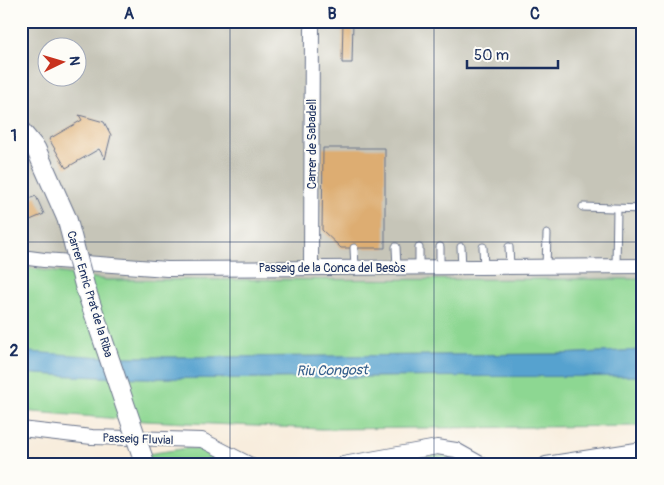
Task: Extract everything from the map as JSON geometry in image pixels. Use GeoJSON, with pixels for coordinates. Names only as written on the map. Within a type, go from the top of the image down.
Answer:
{"type":"FeatureCollection","features":[{"type":"Feature","properties":{"kind":"street","name":"Carrer de Sabadell"},"geometry":{"type":"LineString","coordinates":[[311,268],[312,21]]}},
{"type":"Feature","properties":{"kind":"street","name":"Carrer Enric Prat de la Riba"},"geometry":{"type":"LineString","coordinates":[[22,132],[36,149],[67,219],[86,287],[145,464]]}},
{"type":"Feature","properties":{"kind":"street","name":"Passeig de la Conca del Besòs"},"geometry":{"type":"LineString","coordinates":[[21,257],[167,269],[643,266]]}},
{"type":"Feature","properties":{"kind":"street","name":"Passeig Fluvial"},"geometry":{"type":"LineString","coordinates":[[21,429],[92,437],[202,440],[249,464]]}},
{"type":"Feature","properties":{"kind":"street"},"geometry":{"type":"LineString","coordinates":[[343,464],[437,447],[456,450],[481,464]]}},
{"type":"Feature","properties":{"kind":"street"},"geometry":{"type":"LineString","coordinates":[[546,464],[643,449]]}},
{"type":"Feature","properties":{"kind":"lane"},"geometry":{"type":"LineString","coordinates":[[582,207],[643,209]]}},
{"type":"Feature","properties":{"kind":"lane"},"geometry":{"type":"LineString","coordinates":[[616,267],[617,209]]}},
{"type":"Feature","properties":{"kind":"lane"},"geometry":{"type":"LineString","coordinates":[[546,267],[547,234]]}},
{"type":"Feature","properties":{"kind":"lane"},"geometry":{"type":"LineString","coordinates":[[396,247],[397,267]]}},
{"type":"Feature","properties":{"kind":"lane"},"geometry":{"type":"LineString","coordinates":[[440,247],[440,267]]}},
{"type":"Feature","properties":{"kind":"lane"},"geometry":{"type":"LineString","coordinates":[[461,247],[462,267]]}},
{"type":"Feature","properties":{"kind":"lane"},"geometry":{"type":"LineString","coordinates":[[483,247],[484,267]]}},
{"type":"Feature","properties":{"kind":"lane"},"geometry":{"type":"LineString","coordinates":[[510,247],[510,266]]}},
{"type":"Feature","properties":{"kind":"lane"},"geometry":{"type":"LineString","coordinates":[[354,248],[355,267]]}},
{"type":"Feature","properties":{"kind":"lane"},"geometry":{"type":"LineString","coordinates":[[418,248],[419,267]]}},
{"type":"Feature","properties":{"kind":"shaded area"},"geometry":{"type":"Polygon","coordinates":[[[21,21],[643,21],[643,279],[107,280],[21,267],[21,21]]]}},
{"type":"Feature","properties":{"kind":"green space"},"geometry":{"type":"Polygon","coordinates":[[[21,267],[107,280],[643,279],[643,350],[559,354],[216,357],[104,357],[22,353],[21,267]]]}},
{"type":"Feature","properties":{"kind":"green space"},"geometry":{"type":"Polygon","coordinates":[[[21,373],[63,376],[190,378],[643,376],[643,426],[321,429],[145,421],[21,411],[21,373]]]}},
{"type":"Feature","properties":{"kind":"green space"},"geometry":{"type":"Polygon","coordinates":[[[188,448],[212,451],[234,464],[150,464],[147,454],[188,448]]]}},
{"type":"Feature","properties":{"kind":"green space"},"geometry":{"type":"Polygon","coordinates":[[[435,455],[455,456],[470,464],[425,464],[426,457],[435,455]]]}},
{"type":"Feature","properties":{"kind":"water","name":"Riu Congost"},"geometry":{"type":"Polygon","coordinates":[[[643,350],[643,376],[190,378],[63,376],[21,373],[21,353],[29,352],[104,357],[216,357],[559,354],[643,350]]]}},
{"type":"Feature","properties":{"kind":"building"},"geometry":{"type":"Polygon","coordinates":[[[343,21],[353,21],[352,63],[342,63],[343,21]]]}},
{"type":"Feature","properties":{"kind":"building"},"geometry":{"type":"Polygon","coordinates":[[[79,115],[104,122],[111,135],[105,159],[99,149],[66,168],[49,139],[82,120],[79,115]]]}},
{"type":"Feature","properties":{"kind":"building"},"geometry":{"type":"Polygon","coordinates":[[[323,148],[385,148],[385,248],[341,248],[322,230],[323,148]]]}},
{"type":"Feature","properties":{"kind":"building"},"geometry":{"type":"Polygon","coordinates":[[[36,196],[44,214],[21,224],[21,202],[36,196]]]}},
{"type":"Feature","properties":{"kind":"building"},"geometry":{"type":"Polygon","coordinates":[[[21,459],[42,463],[42,464],[21,464],[21,459]]]}}]}
